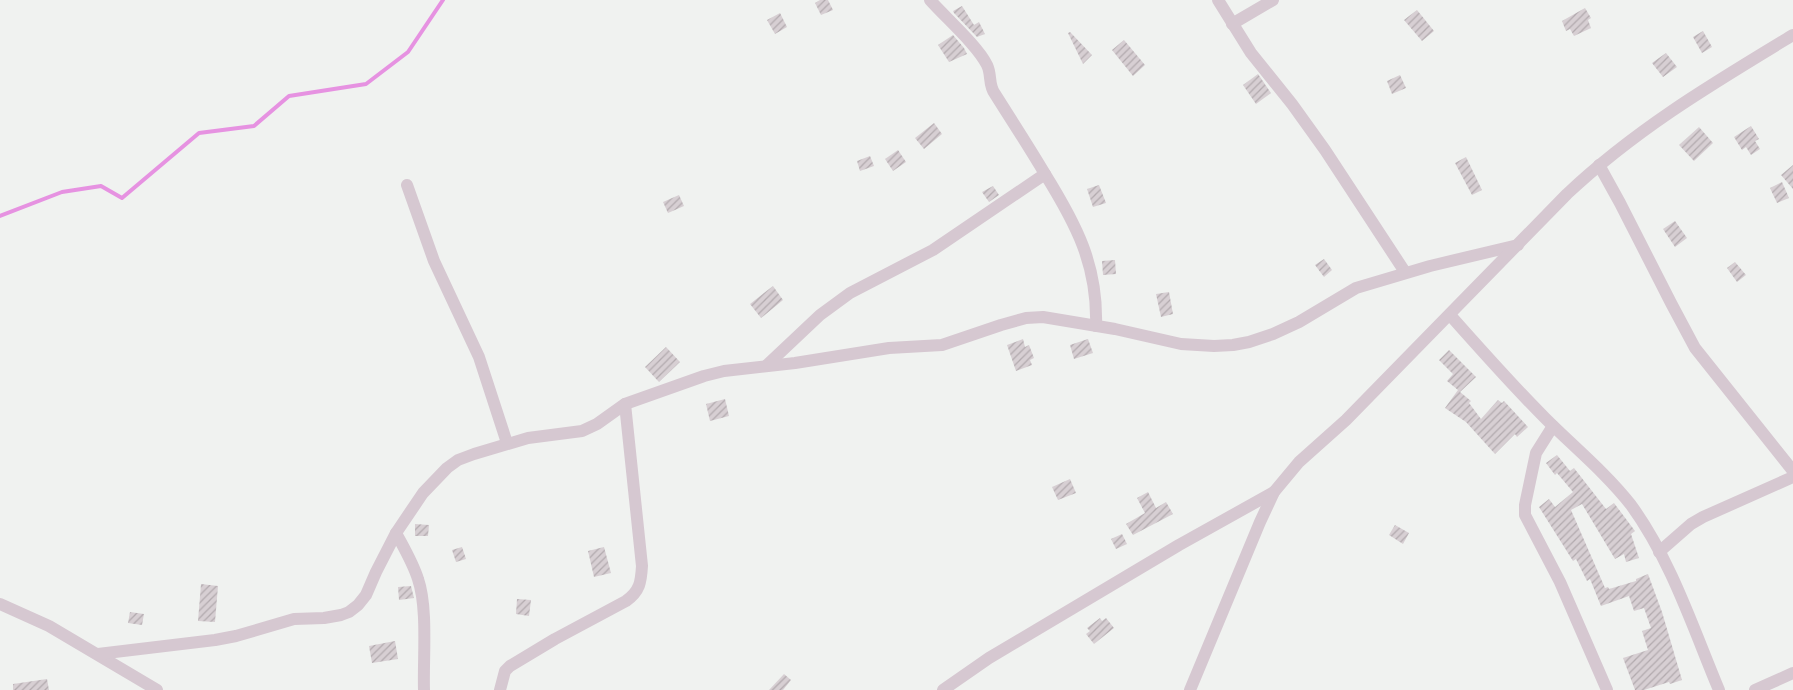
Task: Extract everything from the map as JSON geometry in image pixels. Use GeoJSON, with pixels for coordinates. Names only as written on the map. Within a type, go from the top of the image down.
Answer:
{"type":"FeatureCollection","features":[{"type":"Feature","properties":{"kind":"street"},"geometry":{"type":"LineString","coordinates":[[930,0],[984,61],[990,72],[992,90],[1016,125],[1078,232],[1087,255],[1097,303],[1096,326]]}},
{"type":"Feature","properties":{"kind":"street"},"geometry":{"type":"LineString","coordinates":[[1218,0],[1250,53],[1292,104],[1325,150],[1405,272]]}},
{"type":"Feature","properties":{"kind":"street"},"geometry":{"type":"LineString","coordinates":[[1232,24],[1272,0]]}},
{"type":"Feature","properties":{"kind":"street"},"geometry":{"type":"LineString","coordinates":[[1190,690],[1274,492],[1299,462],[1346,420],[1567,194],[1599,165],[1658,119],[1793,36]]}},
{"type":"Feature","properties":{"kind":"street"},"geometry":{"type":"LineString","coordinates":[[1599,165],[1695,348],[1793,471]]}},
{"type":"Feature","properties":{"kind":"street"},"geometry":{"type":"LineString","coordinates":[[766,366],[820,315],[850,293],[933,250],[1045,174]]}},
{"type":"Feature","properties":{"kind":"street"},"geometry":{"type":"LineString","coordinates":[[407,185],[434,260],[479,357],[507,444]]}},
{"type":"Feature","properties":{"kind":"street"},"geometry":{"type":"LineString","coordinates":[[98,654],[215,640],[236,636],[294,619],[324,618],[349,612],[366,595],[396,534],[423,493],[446,468],[465,457],[528,438],[582,431],[597,424],[625,404],[715,373],[889,348],[942,345],[1026,318],[1050,318],[1181,344],[1233,345],[1273,334],[1299,322],[1356,288],[1405,272],[1518,245]]}},
{"type":"Feature","properties":{"kind":"street"},"geometry":{"type":"LineString","coordinates":[[1450,315],[1553,426],[1610,481],[1630,505],[1659,552],[1720,690]]}},
{"type":"Feature","properties":{"kind":"street"},"geometry":{"type":"LineString","coordinates":[[500,690],[505,671],[510,666],[626,601],[635,595],[640,588],[642,566],[625,404]]}},
{"type":"Feature","properties":{"kind":"street"},"geometry":{"type":"LineString","coordinates":[[1553,426],[1541,444],[1533,463],[1525,505],[1525,515],[1560,582],[1607,690]]}},
{"type":"Feature","properties":{"kind":"street"},"geometry":{"type":"LineString","coordinates":[[1659,552],[1691,524],[1703,517],[1793,477]]}},
{"type":"Feature","properties":{"kind":"street"},"geometry":{"type":"LineString","coordinates":[[943,690],[964,674],[1004,649],[1179,545],[1274,492]]}},
{"type":"Feature","properties":{"kind":"street"},"geometry":{"type":"LineString","coordinates":[[396,534],[418,577],[421,590],[424,690]]}},
{"type":"Feature","properties":{"kind":"street"},"geometry":{"type":"LineString","coordinates":[[0,604],[49,626],[157,690]]}},
{"type":"Feature","properties":{"kind":"street"},"geometry":{"type":"LineString","coordinates":[[1755,690],[1793,673]]}},
{"type":"Feature","properties":{"kind":"building"},"geometry":{"type":"Polygon","coordinates":[[[820,0],[828,0],[833,10],[821,15],[815,3],[820,0]]]}},
{"type":"Feature","properties":{"kind":"building"},"geometry":{"type":"Polygon","coordinates":[[[962,6],[974,25],[979,22],[985,34],[977,37],[954,13],[953,11],[962,6]]]}},
{"type":"Feature","properties":{"kind":"building"},"geometry":{"type":"Polygon","coordinates":[[[1585,8],[1591,18],[1588,20],[1591,28],[1574,36],[1570,29],[1566,31],[1562,21],[1585,8]]]}},
{"type":"Feature","properties":{"kind":"building"},"geometry":{"type":"Polygon","coordinates":[[[1417,10],[1434,31],[1422,41],[1404,20],[1417,10]]]}},
{"type":"Feature","properties":{"kind":"building"},"geometry":{"type":"Polygon","coordinates":[[[780,13],[787,27],[775,34],[767,20],[780,13]]]}},
{"type":"Feature","properties":{"kind":"building"},"geometry":{"type":"Polygon","coordinates":[[[1703,31],[1712,47],[1702,53],[1693,37],[1703,31]]]}},
{"type":"Feature","properties":{"kind":"building"},"geometry":{"type":"Polygon","coordinates":[[[1070,32],[1092,55],[1083,64],[1068,33],[1070,32]]]}},
{"type":"Feature","properties":{"kind":"building"},"geometry":{"type":"Polygon","coordinates":[[[953,35],[967,54],[949,62],[938,45],[953,35]]]}},
{"type":"Feature","properties":{"kind":"building"},"geometry":{"type":"Polygon","coordinates":[[[1124,40],[1145,65],[1133,76],[1112,50],[1124,40]]]}},
{"type":"Feature","properties":{"kind":"building"},"geometry":{"type":"Polygon","coordinates":[[[1666,53],[1677,67],[1663,77],[1652,63],[1666,53]]]}},
{"type":"Feature","properties":{"kind":"building"},"geometry":{"type":"Polygon","coordinates":[[[1258,74],[1271,93],[1256,104],[1243,85],[1258,74]]]}},
{"type":"Feature","properties":{"kind":"building"},"geometry":{"type":"Polygon","coordinates":[[[1400,75],[1406,88],[1392,94],[1387,81],[1400,75]]]}},
{"type":"Feature","properties":{"kind":"building"},"geometry":{"type":"Polygon","coordinates":[[[934,123],[942,134],[924,149],[915,138],[934,123]]]}},
{"type":"Feature","properties":{"kind":"building"},"geometry":{"type":"Polygon","coordinates":[[[1751,126],[1759,139],[1755,141],[1760,149],[1751,155],[1746,147],[1742,150],[1734,137],[1751,126]]]}},
{"type":"Feature","properties":{"kind":"building"},"geometry":{"type":"Polygon","coordinates":[[[1699,127],[1713,143],[1694,161],[1679,145],[1699,127]]]}},
{"type":"Feature","properties":{"kind":"building"},"geometry":{"type":"Polygon","coordinates":[[[898,150],[906,162],[893,171],[885,159],[898,150]]]}},
{"type":"Feature","properties":{"kind":"building"},"geometry":{"type":"Polygon","coordinates":[[[870,156],[874,166],[860,171],[857,161],[870,156]]]}},
{"type":"Feature","properties":{"kind":"building"},"geometry":{"type":"Polygon","coordinates":[[[1466,157],[1482,190],[1472,195],[1455,163],[1466,157]]]}},
{"type":"Feature","properties":{"kind":"building"},"geometry":{"type":"Polygon","coordinates":[[[1793,165],[1793,189],[1781,175],[1793,165]]]}},
{"type":"Feature","properties":{"kind":"building"},"geometry":{"type":"Polygon","coordinates":[[[1782,182],[1789,198],[1777,203],[1770,188],[1782,182]]]}},
{"type":"Feature","properties":{"kind":"building"},"geometry":{"type":"Polygon","coordinates":[[[1099,185],[1106,203],[1093,207],[1087,189],[1099,185]]]}},
{"type":"Feature","properties":{"kind":"building"},"geometry":{"type":"Polygon","coordinates":[[[993,186],[999,195],[989,202],[982,192],[993,186]]]}},
{"type":"Feature","properties":{"kind":"building"},"geometry":{"type":"Polygon","coordinates":[[[679,195],[684,206],[668,213],[663,202],[679,195]]]}},
{"type":"Feature","properties":{"kind":"building"},"geometry":{"type":"Polygon","coordinates":[[[1675,221],[1687,238],[1675,247],[1663,229],[1675,221]]]}},
{"type":"Feature","properties":{"kind":"building"},"geometry":{"type":"Polygon","coordinates":[[[1324,259],[1332,270],[1324,277],[1315,265],[1324,259]]]}},
{"type":"Feature","properties":{"kind":"building"},"geometry":{"type":"Polygon","coordinates":[[[1115,260],[1116,274],[1103,275],[1102,261],[1115,260]]]}},
{"type":"Feature","properties":{"kind":"building"},"geometry":{"type":"Polygon","coordinates":[[[1735,262],[1746,275],[1737,282],[1727,268],[1735,262]]]}},
{"type":"Feature","properties":{"kind":"building"},"geometry":{"type":"Polygon","coordinates":[[[773,286],[783,300],[761,318],[750,304],[773,286]]]}},
{"type":"Feature","properties":{"kind":"building"},"geometry":{"type":"Polygon","coordinates":[[[1169,292],[1173,314],[1161,317],[1156,294],[1169,292]]]}},
{"type":"Feature","properties":{"kind":"building"},"geometry":{"type":"Polygon","coordinates":[[[1023,339],[1025,347],[1029,345],[1034,358],[1030,360],[1032,365],[1016,371],[1007,345],[1023,339]]]}},
{"type":"Feature","properties":{"kind":"building"},"geometry":{"type":"Polygon","coordinates":[[[1088,339],[1093,353],[1074,359],[1070,345],[1088,339]]]}},
{"type":"Feature","properties":{"kind":"building"},"geometry":{"type":"Polygon","coordinates":[[[666,347],[680,362],[659,382],[645,367],[666,347]]]}},
{"type":"Feature","properties":{"kind":"building"},"geometry":{"type":"Polygon","coordinates":[[[1449,350],[1476,377],[1460,392],[1471,401],[1469,403],[1481,419],[1498,400],[1502,403],[1504,401],[1528,427],[1517,437],[1515,434],[1495,454],[1466,422],[1445,408],[1458,390],[1447,381],[1453,374],[1439,360],[1449,350]]]}},
{"type":"Feature","properties":{"kind":"building"},"geometry":{"type":"Polygon","coordinates":[[[725,399],[729,416],[710,421],[706,404],[725,399]]]}},
{"type":"Feature","properties":{"kind":"building"},"geometry":{"type":"Polygon","coordinates":[[[1557,455],[1570,471],[1574,468],[1606,509],[1614,503],[1635,531],[1631,534],[1639,558],[1626,562],[1624,554],[1615,559],[1582,504],[1571,510],[1605,588],[1608,587],[1609,589],[1636,581],[1636,579],[1648,574],[1662,612],[1682,680],[1644,690],[1635,690],[1623,658],[1648,650],[1642,631],[1651,628],[1644,608],[1634,611],[1629,596],[1601,606],[1590,579],[1587,581],[1576,559],[1573,561],[1539,507],[1549,499],[1555,507],[1573,492],[1557,473],[1555,475],[1546,463],[1557,455]]]}},
{"type":"Feature","properties":{"kind":"building"},"geometry":{"type":"Polygon","coordinates":[[[1070,479],[1076,493],[1058,500],[1052,487],[1070,479]]]}},
{"type":"Feature","properties":{"kind":"building"},"geometry":{"type":"Polygon","coordinates":[[[1148,492],[1156,508],[1166,502],[1173,514],[1133,535],[1126,524],[1145,513],[1137,498],[1148,492]]]}},
{"type":"Feature","properties":{"kind":"building"},"geometry":{"type":"Polygon","coordinates":[[[415,524],[429,525],[428,536],[415,536],[415,524]]]}},
{"type":"Feature","properties":{"kind":"building"},"geometry":{"type":"Polygon","coordinates":[[[1395,525],[1409,533],[1403,544],[1389,535],[1395,525]]]}},
{"type":"Feature","properties":{"kind":"building"},"geometry":{"type":"Polygon","coordinates":[[[1122,534],[1127,544],[1116,549],[1111,539],[1122,534]]]}},
{"type":"Feature","properties":{"kind":"building"},"geometry":{"type":"Polygon","coordinates":[[[462,547],[466,559],[456,562],[452,550],[462,547]]]}},
{"type":"Feature","properties":{"kind":"building"},"geometry":{"type":"Polygon","coordinates":[[[604,547],[611,573],[594,577],[588,551],[604,547]]]}},
{"type":"Feature","properties":{"kind":"building"},"geometry":{"type":"Polygon","coordinates":[[[201,584],[218,586],[215,622],[198,621],[201,584]]]}},
{"type":"Feature","properties":{"kind":"building"},"geometry":{"type":"Polygon","coordinates":[[[411,586],[414,598],[399,600],[398,587],[411,586]]]}},
{"type":"Feature","properties":{"kind":"building"},"geometry":{"type":"Polygon","coordinates":[[[517,599],[531,600],[529,616],[516,614],[517,599]]]}},
{"type":"Feature","properties":{"kind":"building"},"geometry":{"type":"Polygon","coordinates":[[[130,612],[144,614],[142,625],[128,623],[130,612]]]}},
{"type":"Feature","properties":{"kind":"building"},"geometry":{"type":"Polygon","coordinates":[[[1100,618],[1102,621],[1106,618],[1114,628],[1094,644],[1086,634],[1090,631],[1087,628],[1100,618]]]}},
{"type":"Feature","properties":{"kind":"building"},"geometry":{"type":"Polygon","coordinates":[[[395,641],[398,659],[372,663],[369,646],[395,641]]]}},
{"type":"Feature","properties":{"kind":"building"},"geometry":{"type":"Polygon","coordinates":[[[784,674],[791,680],[783,690],[769,690],[784,674]]]}},
{"type":"Feature","properties":{"kind":"building"},"geometry":{"type":"Polygon","coordinates":[[[47,679],[49,690],[13,690],[13,684],[47,679]]]}},
{"type":"Feature","properties":{"kind":"waterway"},"geometry":{"type":"LineString","coordinates":[[0,216],[62,192],[101,186],[122,198],[199,133],[254,126],[289,96],[366,84],[408,52],[443,0]]}}]}
